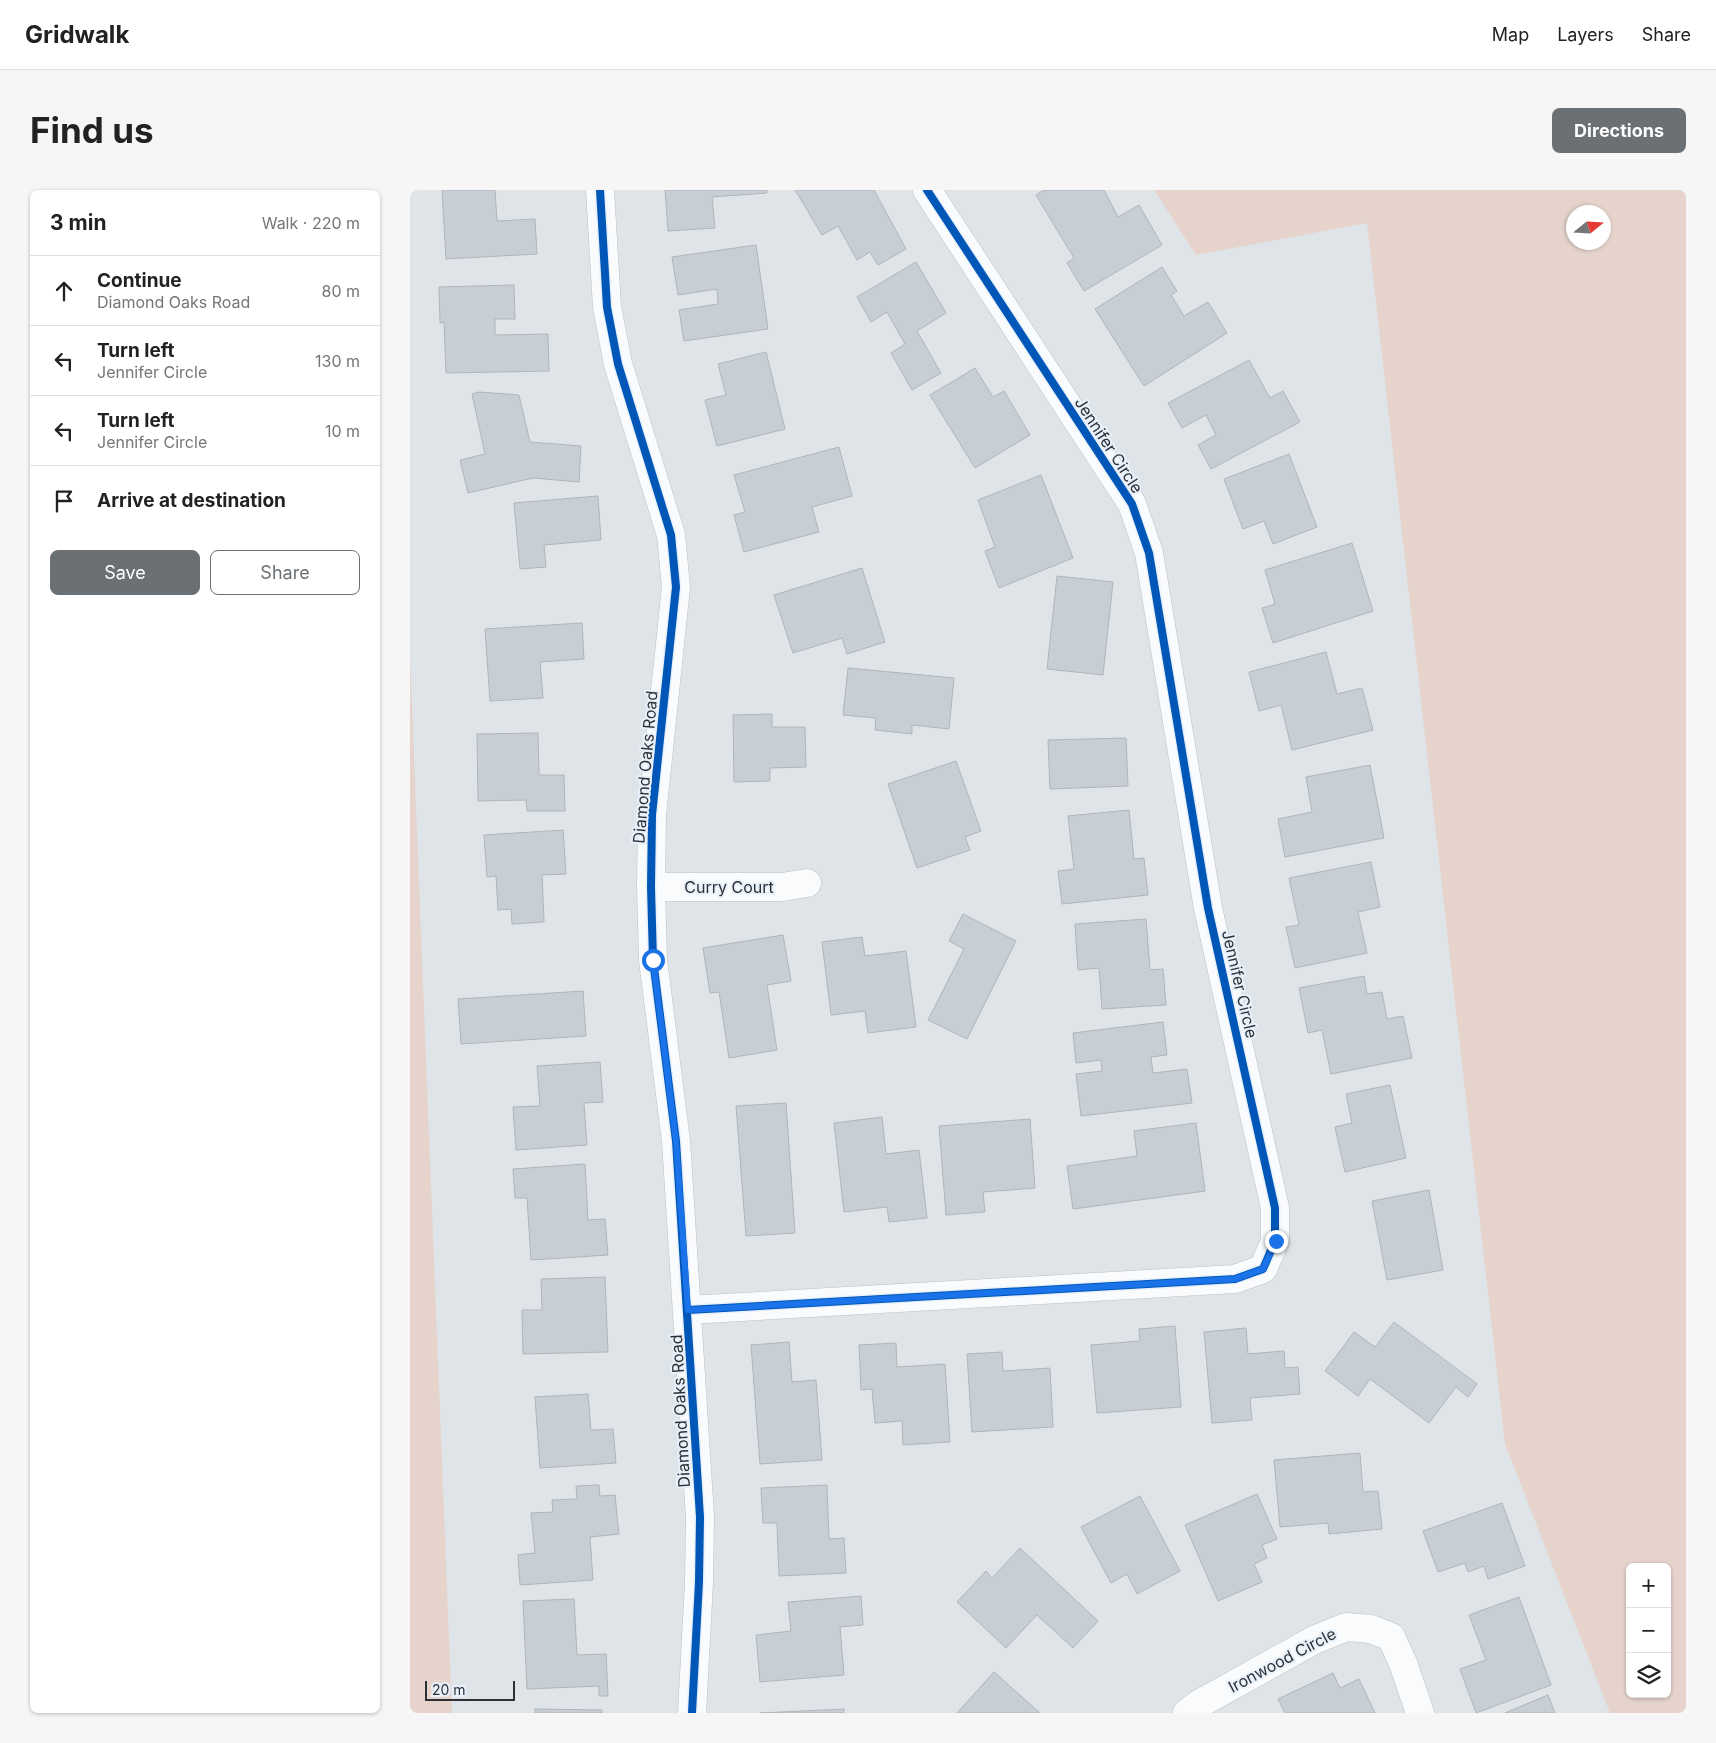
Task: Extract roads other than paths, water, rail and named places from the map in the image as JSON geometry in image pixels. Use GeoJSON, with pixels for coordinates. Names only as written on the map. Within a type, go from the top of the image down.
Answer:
{"type":"FeatureCollection","features":[{"type":"Feature","properties":{"kind":"street","name":"Diamond Oaks Road"},"geometry":{"type":"LineString","coordinates":[[600,190],[607,307],[618,364],[671,535],[676,587],[652,815],[651,887],[653,960],[674,1122],[688,1310],[700,1517],[700,1582],[692,1713]]}},
{"type":"Feature","properties":{"kind":"street","name":"Jennifer Circle"},"geometry":{"type":"LineString","coordinates":[[688,1310],[1235,1279],[1263,1269],[1276,1241],[1275,1208],[1208,908],[1149,553],[1132,504],[928,190]]}},
{"type":"Feature","properties":{"kind":"street","name":"Curry Court"},"geometry":{"type":"LineString","coordinates":[[651,887],[782,887],[807,884]]}},
{"type":"Feature","properties":{"kind":"street","name":"Ironwood Circle"},"geometry":{"type":"LineString","coordinates":[[1187,1713],[1199,1704],[1314,1640],[1346,1627],[1371,1629],[1391,1637],[1403,1663],[1420,1713]]}}]}
